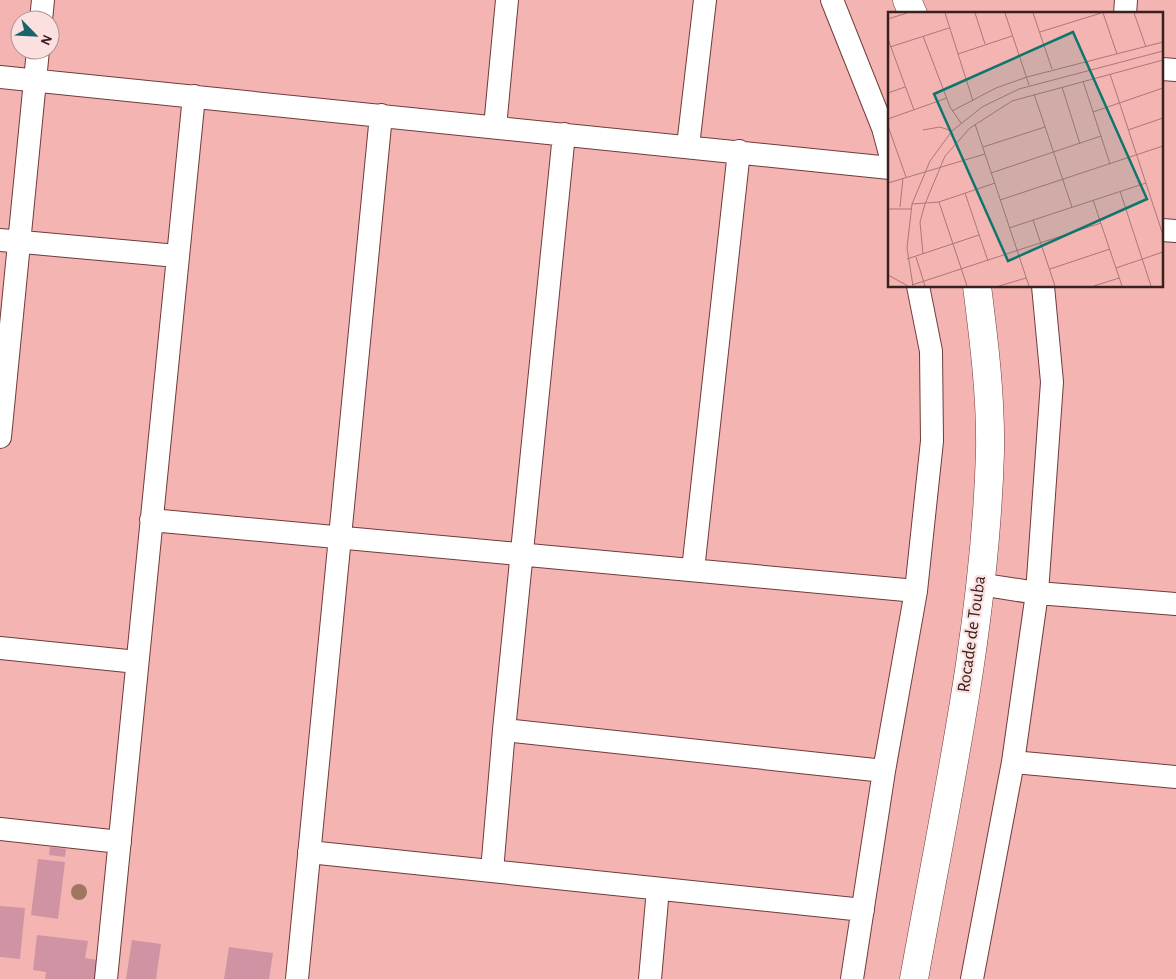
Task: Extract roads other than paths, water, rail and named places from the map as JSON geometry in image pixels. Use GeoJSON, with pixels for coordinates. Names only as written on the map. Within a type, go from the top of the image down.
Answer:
{"type":"FeatureCollection","features":[{"type":"Feature","properties":{"kind":"main road","name":"Rocade de Touba"},"geometry":{"type":"LineString","coordinates":[[914,979],[968,671],[987,516],[990,450],[986,363],[977,288]]}},
{"type":"Feature","properties":{"kind":"street"},"geometry":{"type":"LineString","coordinates":[[495,127],[507,0]]}},
{"type":"Feature","properties":{"kind":"street"},"geometry":{"type":"LineString","coordinates":[[688,146],[705,0]]}},
{"type":"Feature","properties":{"kind":"street"},"geometry":{"type":"LineString","coordinates":[[832,0],[884,128],[888,145]]}},
{"type":"Feature","properties":{"kind":"street"},"geometry":{"type":"LineString","coordinates":[[0,437],[9,241],[37,60]]}},
{"type":"Feature","properties":{"kind":"street"},"geometry":{"type":"LineString","coordinates":[[0,77],[739,151],[888,168]]}},
{"type":"Feature","properties":{"kind":"street"},"geometry":{"type":"LineString","coordinates":[[106,979],[194,96]]}},
{"type":"Feature","properties":{"kind":"street"},"geometry":{"type":"LineString","coordinates":[[297,979],[381,115]]}},
{"type":"Feature","properties":{"kind":"street"},"geometry":{"type":"LineString","coordinates":[[492,871],[504,730],[564,134]]}},
{"type":"Feature","properties":{"kind":"street"},"geometry":{"type":"LineString","coordinates":[[693,570],[739,151]]}},
{"type":"Feature","properties":{"kind":"street"},"geometry":{"type":"LineString","coordinates":[[9,241],[177,256]]}},
{"type":"Feature","properties":{"kind":"street"},"geometry":{"type":"LineString","coordinates":[[852,979],[884,771],[916,591],[932,441],[931,351],[918,288]]}},
{"type":"Feature","properties":{"kind":"street"},"geometry":{"type":"LineString","coordinates":[[972,979],[1014,762],[1037,593],[1052,382],[1043,288]]}},
{"type":"Feature","properties":{"kind":"street"},"geometry":{"type":"LineString","coordinates":[[151,520],[916,591]]}},
{"type":"Feature","properties":{"kind":"street"},"geometry":{"type":"LineString","coordinates":[[979,584],[1037,593],[1176,604]]}},
{"type":"Feature","properties":{"kind":"street"},"geometry":{"type":"LineString","coordinates":[[0,648],[137,662]]}},
{"type":"Feature","properties":{"kind":"street"},"geometry":{"type":"LineString","coordinates":[[504,730],[884,771]]}},
{"type":"Feature","properties":{"kind":"street"},"geometry":{"type":"LineString","coordinates":[[1014,762],[1176,778]]}},
{"type":"Feature","properties":{"kind":"street"},"geometry":{"type":"LineString","coordinates":[[0,829],[120,842]]}},
{"type":"Feature","properties":{"kind":"street"},"geometry":{"type":"LineString","coordinates":[[309,852],[863,910]]}},
{"type":"Feature","properties":{"kind":"street"},"geometry":{"type":"LineString","coordinates":[[650,979],[658,889]]}}]}
